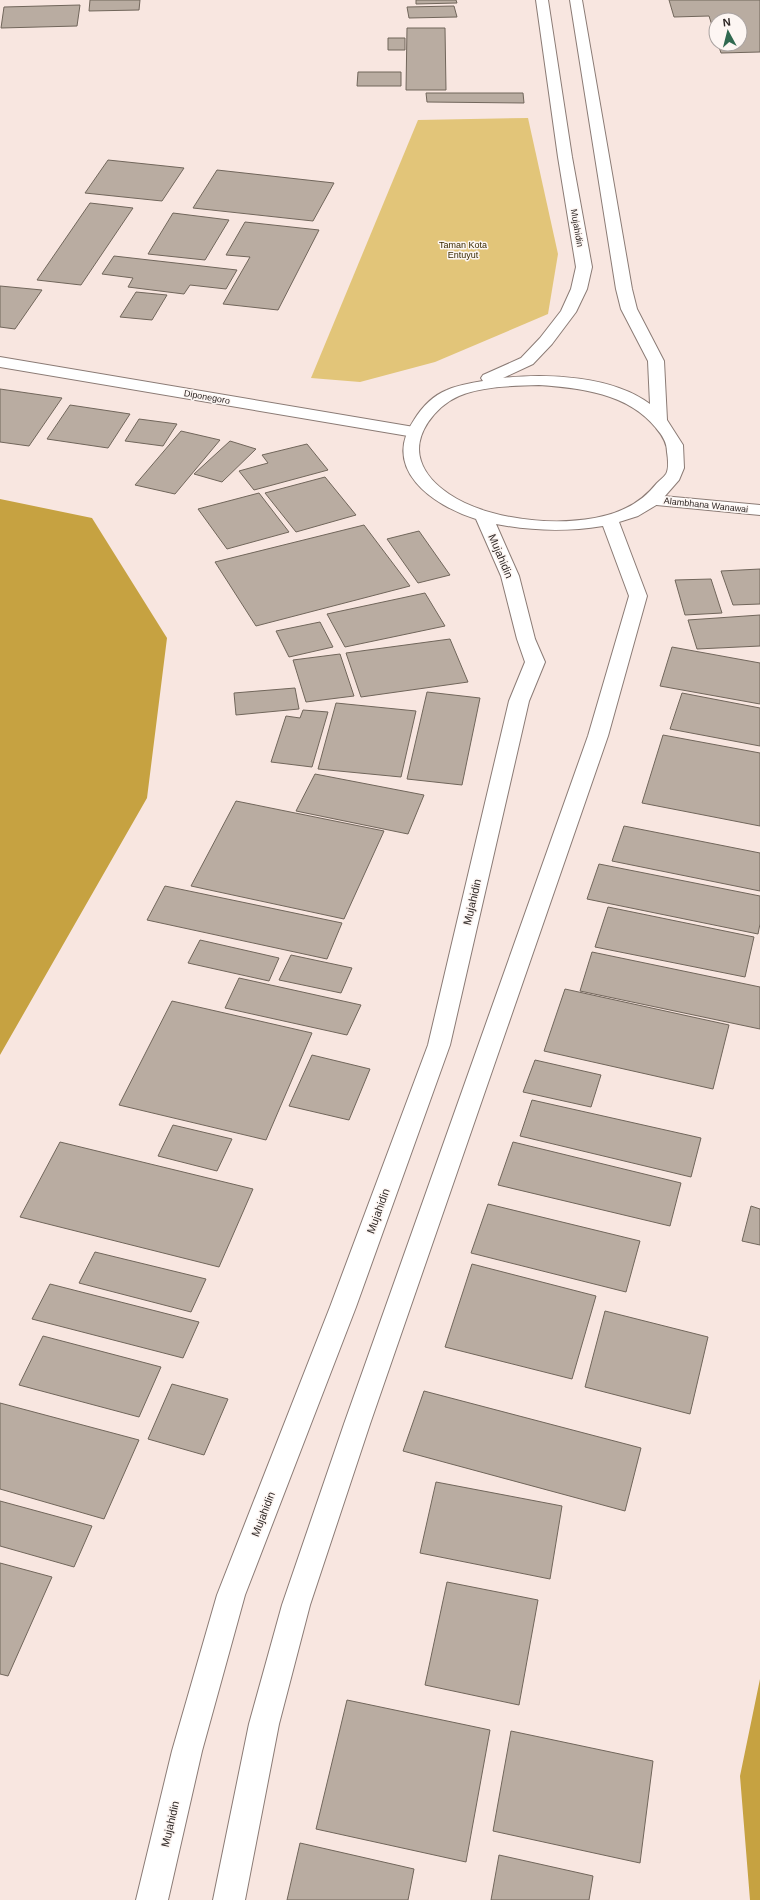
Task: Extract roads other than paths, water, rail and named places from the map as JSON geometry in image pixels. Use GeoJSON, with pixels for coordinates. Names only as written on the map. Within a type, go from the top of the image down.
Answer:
{"type":"FeatureCollection","features":[{"type":"Feature","properties":{"kind":"main road","name":"Mujahidin"},"geometry":{"type":"LineString","coordinates":[[455,393],[527,361],[568,312],[579,290],[584,267],[565,158],[542,0]]}},
{"type":"Feature","properties":{"kind":"main road"},"geometry":{"type":"LineString","coordinates":[[576,0],[610,197],[624,289],[629,309],[656,361],[659,419]]}},
{"type":"Feature","properties":{"kind":"main road","name":"Diponegoro"},"geometry":{"type":"LineString","coordinates":[[0,362],[414,432]]}},
{"type":"Feature","properties":{"kind":"main road"},"geometry":{"type":"LineString","coordinates":[[539,380],[574,382],[607,390],[636,402],[659,419],[676,445],[675,474],[652,500],[633,511],[609,519],[579,525],[547,526],[514,524],[484,517],[447,501],[422,480],[411,456],[414,432],[426,415],[442,399],[455,393],[504,382],[539,380]]}},
{"type":"Feature","properties":{"kind":"main road","name":"Alambhana Wanawai"},"geometry":{"type":"LineString","coordinates":[[652,500],[760,510]]}},
{"type":"Feature","properties":{"kind":"main road","name":"Mujahidin"},"geometry":{"type":"LineString","coordinates":[[152,1900],[187,1750],[231,1595],[343,1307],[439,1045],[519,701],[535,662],[526,639],[510,576],[484,517]]}},
{"type":"Feature","properties":{"kind":"main road"},"geometry":{"type":"LineString","coordinates":[[229,1900],[238,1848],[264,1724],[296,1604],[365,1401],[598,736],[638,596],[609,519]]}},
{"type":"Feature","properties":{"kind":"park label","name":"Taman Kota Entuyut"},"geometry":{"type":"Point","coordinates":[463,250]}}]}
